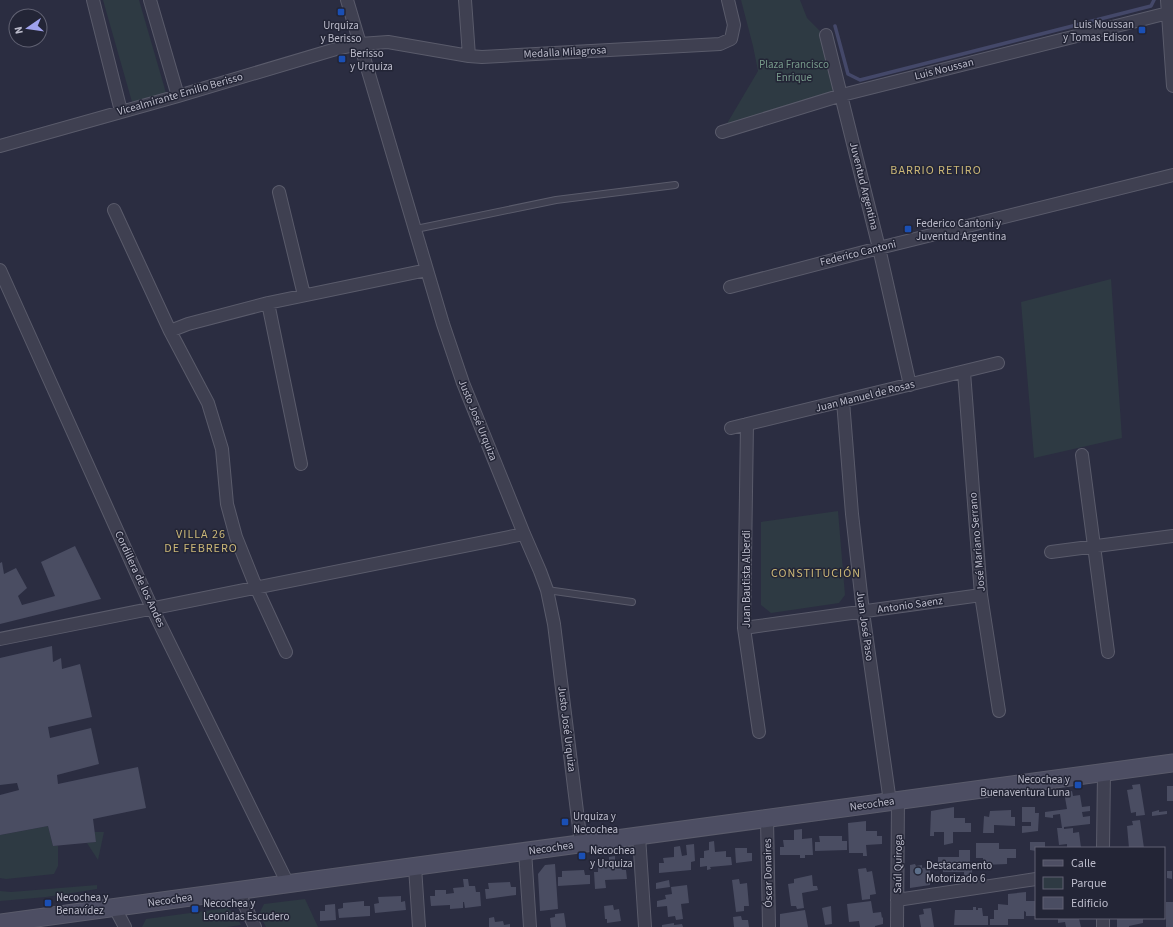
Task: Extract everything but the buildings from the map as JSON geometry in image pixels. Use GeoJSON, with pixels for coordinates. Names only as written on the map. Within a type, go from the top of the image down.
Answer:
{"type":"FeatureCollection","features":[{"type":"Feature","properties":{"kind":"main road","name":"Necochea"},"geometry":{"type":"LineString","coordinates":[[0,923],[1173,763]]}},
{"type":"Feature","properties":{"kind":"street"},"geometry":{"type":"LineString","coordinates":[[93,0],[121,111]]}},
{"type":"Feature","properties":{"kind":"street"},"geometry":{"type":"LineString","coordinates":[[150,0],[178,96]]}},
{"type":"Feature","properties":{"kind":"street","name":"Justo José Urquiza"},"geometry":{"type":"LineString","coordinates":[[347,0],[443,324],[463,383],[547,590],[554,624],[581,844]]}},
{"type":"Feature","properties":{"kind":"street"},"geometry":{"type":"LineString","coordinates":[[465,0],[469,56]]}},
{"type":"Feature","properties":{"kind":"street","name":"Medalla Milagrosa"},"geometry":{"type":"LineString","coordinates":[[360,44],[388,42],[469,56],[490,57],[720,44],[731,39],[734,25],[728,0]]}},
{"type":"Feature","properties":{"kind":"street"},"geometry":{"type":"LineString","coordinates":[[1167,0],[1173,86]]}},
{"type":"Feature","properties":{"kind":"street","name":"Luis Noussan"},"geometry":{"type":"LineString","coordinates":[[722,132],[842,95],[1168,12]]}},
{"type":"Feature","properties":{"kind":"street","name":"Juventud Argentina"},"geometry":{"type":"LineString","coordinates":[[826,35],[879,248],[910,385]]}},
{"type":"Feature","properties":{"kind":"street","name":"Vicealmirante Emilio Berisso"},"geometry":{"type":"LineString","coordinates":[[0,146],[178,96],[336,49],[360,44]]}},
{"type":"Feature","properties":{"kind":"street","name":"Federico Cantoni"},"geometry":{"type":"LineString","coordinates":[[730,286],[1173,175]]}},
{"type":"Feature","properties":{"kind":"street"},"geometry":{"type":"LineString","coordinates":[[279,192],[304,295]]}},
{"type":"Feature","properties":{"kind":"street"},"geometry":{"type":"LineString","coordinates":[[114,210],[170,331],[208,403],[222,449],[227,504],[236,537],[256,587],[286,652]]}},
{"type":"Feature","properties":{"kind":"street","name":"Cordillera de los Andes"},"geometry":{"type":"LineString","coordinates":[[0,270],[152,608],[288,884]]}},
{"type":"Feature","properties":{"kind":"street"},"geometry":{"type":"LineString","coordinates":[[170,331],[188,324],[268,303],[426,270]]}},
{"type":"Feature","properties":{"kind":"street"},"geometry":{"type":"LineString","coordinates":[[268,303],[301,464]]}},
{"type":"Feature","properties":{"kind":"street","name":"Juan Manuel de Rosas"},"geometry":{"type":"LineString","coordinates":[[731,428],[998,363]]}},
{"type":"Feature","properties":{"kind":"street","name":"José Mariano Serrano"},"geometry":{"type":"LineString","coordinates":[[964,372],[981,595],[999,711]]}},
{"type":"Feature","properties":{"kind":"street","name":"Juan José Paso"},"geometry":{"type":"LineString","coordinates":[[843,401],[852,514],[863,612],[894,801]]}},
{"type":"Feature","properties":{"kind":"street","name":"Juan Bautista Alberdi"},"geometry":{"type":"LineString","coordinates":[[747,424],[744,628],[759,732]]}},
{"type":"Feature","properties":{"kind":"street"},"geometry":{"type":"LineString","coordinates":[[1082,455],[1108,652]]}},
{"type":"Feature","properties":{"kind":"street"},"geometry":{"type":"LineString","coordinates":[[0,639],[524,534]]}},
{"type":"Feature","properties":{"kind":"street"},"geometry":{"type":"LineString","coordinates":[[1051,552],[1173,536]]}},
{"type":"Feature","properties":{"kind":"street","name":"Antonio Saenz"},"geometry":{"type":"LineString","coordinates":[[744,628],[981,595]]}},
{"type":"Feature","properties":{"kind":"street"},"geometry":{"type":"LineString","coordinates":[[1103,847],[1104,772]]}},
{"type":"Feature","properties":{"kind":"street","name":"Saúl Quiroga"},"geometry":{"type":"LineString","coordinates":[[894,801],[898,900],[897,927]]}},
{"type":"Feature","properties":{"kind":"street","name":"Óscar Donaires"},"geometry":{"type":"LineString","coordinates":[[767,818],[769,927]]}},
{"type":"Feature","properties":{"kind":"street"},"geometry":{"type":"LineString","coordinates":[[639,836],[645,927]]}},
{"type":"Feature","properties":{"kind":"street"},"geometry":{"type":"LineString","coordinates":[[524,852],[530,927]]}},
{"type":"Feature","properties":{"kind":"street"},"geometry":{"type":"LineString","coordinates":[[415,867],[419,927]]}},
{"type":"Feature","properties":{"kind":"street"},"geometry":{"type":"LineString","coordinates":[[898,900],[1035,879]]}},
{"type":"Feature","properties":{"kind":"street"},"geometry":{"type":"LineString","coordinates":[[238,891],[255,927]]}},
{"type":"Feature","properties":{"kind":"street"},"geometry":{"type":"LineString","coordinates":[[115,908],[125,927]]}},
{"type":"Feature","properties":{"kind":"lane"},"geometry":{"type":"LineString","coordinates":[[416,229],[556,200],[675,186]]}},
{"type":"Feature","properties":{"kind":"lane"},"geometry":{"type":"LineString","coordinates":[[547,590],[632,602]]}},
{"type":"Feature","properties":{"kind":"green space"},"geometry":{"type":"Polygon","coordinates":[[[103,0],[139,0],[166,93],[132,102],[103,0]]]}},
{"type":"Feature","properties":{"kind":"green space","name":"Plaza Francisco Enrique"},"geometry":{"type":"Polygon","coordinates":[[[741,0],[800,0],[807,18],[820,31],[842,95],[722,132],[758,71],[741,0]]]}},
{"type":"Feature","properties":{"kind":"green space"},"geometry":{"type":"Polygon","coordinates":[[[1111,279],[1122,438],[1034,458],[1021,302],[1111,279]]]}},
{"type":"Feature","properties":{"kind":"green space"},"geometry":{"type":"Polygon","coordinates":[[[838,511],[845,595],[839,603],[771,613],[761,605],[761,522],[838,511]]]}},
{"type":"Feature","properties":{"kind":"green space"},"geometry":{"type":"Polygon","coordinates":[[[48,826],[53,846],[58,846],[58,866],[54,874],[6,879],[0,878],[0,835],[48,826]]]}},
{"type":"Feature","properties":{"kind":"green space"},"geometry":{"type":"Polygon","coordinates":[[[94,832],[104,832],[98,860],[87,843],[96,842],[94,832]]]}},
{"type":"Feature","properties":{"kind":"green space"},"geometry":{"type":"Polygon","coordinates":[[[97,885],[97,889],[46,897],[0,901],[0,891],[11,892],[97,885]]]}},
{"type":"Feature","properties":{"kind":"green space"},"geometry":{"type":"Polygon","coordinates":[[[305,899],[318,927],[266,927],[259,914],[264,904],[305,899]]]}},
{"type":"Feature","properties":{"kind":"green space"},"geometry":{"type":"Polygon","coordinates":[[[227,908],[236,915],[241,925],[227,927],[142,927],[146,919],[227,908]]]}},
{"type":"Feature","properties":{"kind":"waterway"},"geometry":{"type":"LineString","coordinates":[[835,26],[848,74],[860,80],[1151,6],[1154,0]]}},
{"type":"Feature","properties":{"kind":"place","name":"Urquiza y Berisso"},"geometry":{"type":"Point","coordinates":[341,12]}},
{"type":"Feature","properties":{"kind":"place","name":"Luis Noussan y Tomas Edison"},"geometry":{"type":"Point","coordinates":[1142,30]}},
{"type":"Feature","properties":{"kind":"place","name":"Berisso y Urquiza"},"geometry":{"type":"Point","coordinates":[342,59]}},
{"type":"Feature","properties":{"kind":"place","name":"Federico Cantoni y Juventud Argentina"},"geometry":{"type":"Point","coordinates":[908,229]}},
{"type":"Feature","properties":{"kind":"place","name":"Necochea y Buenaventura Luna"},"geometry":{"type":"Point","coordinates":[1078,785]}},
{"type":"Feature","properties":{"kind":"place","name":"Urquiza y Necochea"},"geometry":{"type":"Point","coordinates":[565,822]}},
{"type":"Feature","properties":{"kind":"place","name":"Necochea y Urquiza"},"geometry":{"type":"Point","coordinates":[582,856]}},
{"type":"Feature","properties":{"kind":"place","name":"Destacamento Motorizado 6"},"geometry":{"type":"Point","coordinates":[918,871]}},
{"type":"Feature","properties":{"kind":"place","name":"Necochea y Benavídez"},"geometry":{"type":"Point","coordinates":[48,903]}},
{"type":"Feature","properties":{"kind":"place","name":"Necochea y Leonidas Escudero"},"geometry":{"type":"Point","coordinates":[195,909]}},
{"type":"Feature","properties":{"kind":"district","name":"BARRIO RETIRO"},"geometry":{"type":"Point","coordinates":[936,170]}},
{"type":"Feature","properties":{"kind":"district","name":"VILLA 26 DE FEBRERO"},"geometry":{"type":"Point","coordinates":[201,541]}},
{"type":"Feature","properties":{"kind":"district","name":"CONSTITUCIÓN"},"geometry":{"type":"Point","coordinates":[816,573]}}]}
